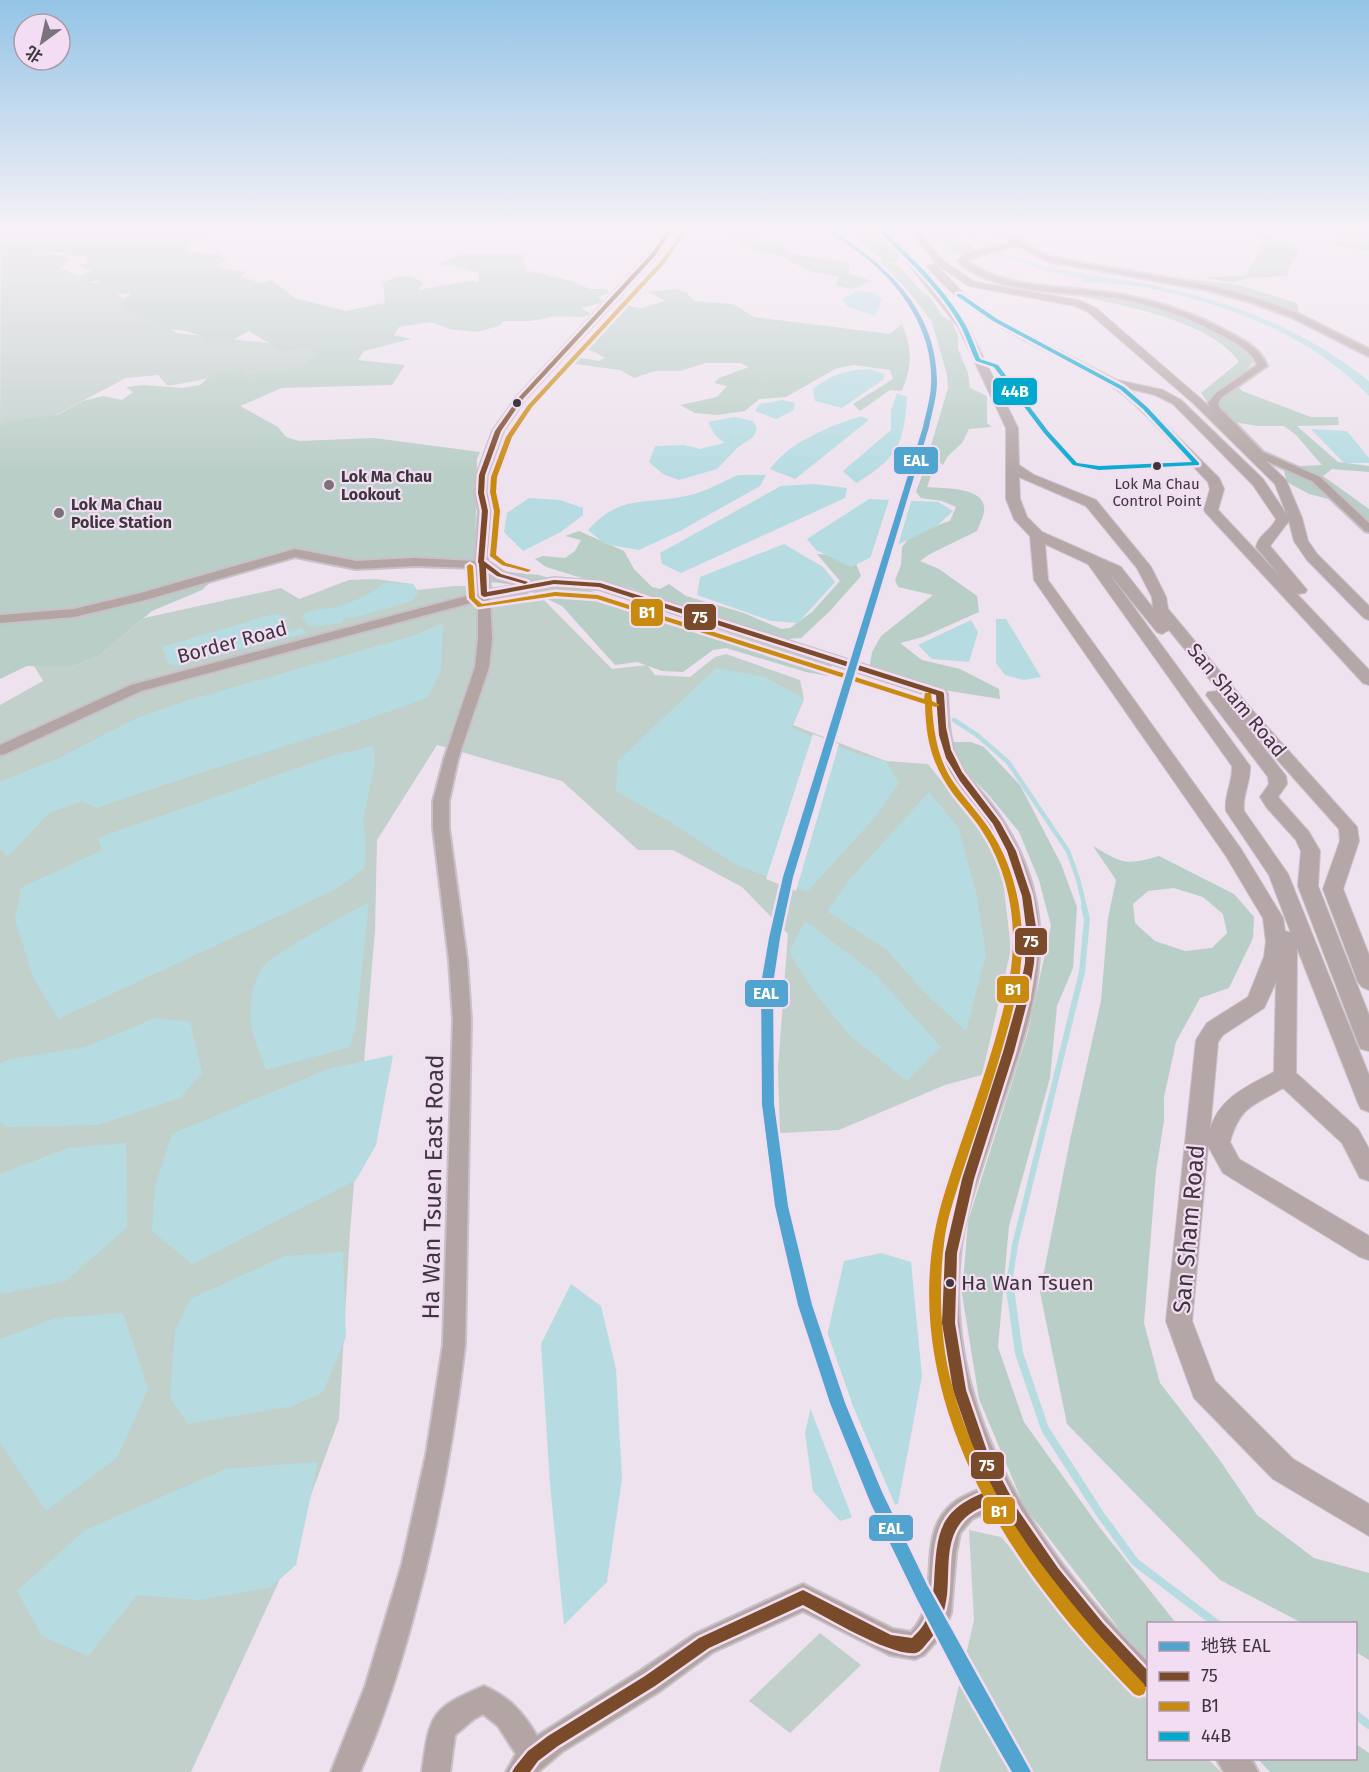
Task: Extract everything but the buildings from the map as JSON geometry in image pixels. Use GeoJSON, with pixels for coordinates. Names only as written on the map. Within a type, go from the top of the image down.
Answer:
{"type":"FeatureCollection","features":[{"type":"Feature","properties":{"kind":"main road","name":"San Sham Road"},"geometry":{"type":"LineString","coordinates":[[952,312],[963,326],[1012,428],[1013,499],[1021,519],[1037,536],[1116,570],[1277,776],[1278,784],[1269,797],[1308,843],[1312,857],[1307,876],[1308,886],[1369,1043]]}},
{"type":"Feature","properties":{"kind":"main road"},"geometry":{"type":"LineString","coordinates":[[981,312],[1014,332],[1111,381],[1130,394],[1214,481],[1217,489],[1211,510],[1262,568],[1369,680]]}},
{"type":"Feature","properties":{"kind":"main road"},"geometry":{"type":"LineString","coordinates":[[1094,312],[1197,401],[1281,483],[1295,518],[1301,541],[1312,557],[1369,615]]}},
{"type":"Feature","properties":{"kind":"main road"},"geometry":{"type":"LineString","coordinates":[[1111,381],[1170,396],[1258,482],[1283,519],[1281,525],[1263,543],[1263,547],[1315,607],[1369,663]]}},
{"type":"Feature","properties":{"kind":"main road","name":"San Sham Road"},"geometry":{"type":"LineString","coordinates":[[1013,467],[1029,478],[1091,502],[1144,567],[1159,597],[1161,610],[1247,715],[1348,826],[1351,840],[1334,875],[1333,889],[1369,982]]}},
{"type":"Feature","properties":{"kind":"main road","name":"San Sham Road"},"geometry":{"type":"LineString","coordinates":[[1037,536],[1041,580],[1234,853],[1287,941],[1285,1076],[1237,1104],[1225,1118],[1218,1142],[1231,1166],[1369,1249]]}},
{"type":"Feature","properties":{"kind":"main road","name":"San Sham Road"},"geometry":{"type":"LineString","coordinates":[[1089,558],[1241,766],[1242,773],[1233,802],[1235,811],[1278,874],[1369,1103]]}},
{"type":"Feature","properties":{"kind":"main road","name":"San Sham Road"},"geometry":{"type":"LineString","coordinates":[[1273,918],[1276,942],[1268,980],[1256,1002],[1215,1029],[1207,1040],[1179,1321],[1204,1389],[1283,1469],[1369,1521]]}},
{"type":"Feature","properties":{"kind":"main road"},"geometry":{"type":"LineString","coordinates":[[1285,1076],[1350,1136],[1369,1171]]}},
{"type":"Feature","properties":{"kind":"street","name":"Ha Wan Tsuen East Road"},"geometry":{"type":"LineString","coordinates":[[345,1772],[378,1691],[411,1582],[441,1444],[451,1374],[454,1345],[462,1020],[458,960],[440,807],[446,775],[481,673],[485,639],[480,557],[485,512],[481,483],[487,456],[498,431],[521,398],[601,312]]}},
{"type":"Feature","properties":{"kind":"street"},"geometry":{"type":"LineString","coordinates":[[1180,312],[1204,321],[1246,347],[1260,359],[1262,366],[1219,395],[1213,403],[1215,409],[1259,454],[1316,479],[1369,529]]}},
{"type":"Feature","properties":{"kind":"street"},"geometry":{"type":"LineString","coordinates":[[1285,312],[1369,353]]}},
{"type":"Feature","properties":{"kind":"street"},"geometry":{"type":"LineString","coordinates":[[0,619],[74,613],[141,597],[296,553],[356,565],[415,562],[482,565],[508,578],[537,584],[572,582],[600,585],[939,694],[946,749],[955,768],[1010,845],[1023,881],[1031,917],[1032,947],[1029,981],[957,1216],[950,1248],[946,1287],[948,1324],[955,1372],[973,1431],[1001,1493],[1048,1569],[1105,1637],[1147,1679]]}},
{"type":"Feature","properties":{"kind":"street","name":"Border Road"},"geometry":{"type":"LineString","coordinates":[[0,751],[136,688],[484,595],[537,584]]}},
{"type":"Feature","properties":{"kind":"street"},"geometry":{"type":"LineString","coordinates":[[0,629],[78,623],[103,616],[141,597]]}},
{"type":"Feature","properties":{"kind":"street"},"geometry":{"type":"LineString","coordinates":[[436,1772],[442,1728],[464,1709],[484,1700],[500,1707],[506,1713],[527,1764],[704,1643],[803,1597],[890,1642],[915,1646],[935,1623],[945,1544],[951,1524],[966,1509],[1001,1493]]}},
{"type":"Feature","properties":{"kind":"street"},"geometry":{"type":"LineString","coordinates":[[1232,1760],[1244,1772]]}},
{"type":"Feature","properties":{"kind":"shaded area"},"geometry":{"type":"Polygon","coordinates":[[[1,312],[144,312],[176,333],[315,348],[316,366],[288,377],[216,377],[168,386],[158,375],[126,378],[54,416],[0,435],[1,312]]]}},
{"type":"Feature","properties":{"kind":"shaded area"},"geometry":{"type":"Polygon","coordinates":[[[376,579],[413,584],[417,590],[477,586],[516,590],[541,597],[612,669],[647,665],[655,675],[690,677],[715,657],[726,654],[800,680],[804,699],[793,725],[886,761],[928,764],[1000,855],[1011,949],[982,1075],[945,1085],[839,1130],[780,1133],[778,1068],[788,934],[742,887],[673,850],[638,850],[562,781],[437,745],[377,840],[375,930],[350,1232],[339,1419],[280,1579],[191,1772],[0,1772],[0,705],[43,681],[33,664],[71,667],[100,655],[144,618],[281,588],[299,599],[349,580],[376,579]]]}},
{"type":"Feature","properties":{"kind":"shaded area"},"geometry":{"type":"Polygon","coordinates":[[[969,1530],[1001,1537],[1112,1664],[1147,1699],[1147,1760],[1209,1760],[1221,1772],[939,1772],[974,1620],[969,1530]]]}},
{"type":"Feature","properties":{"kind":"shaded area"},"geometry":{"type":"Polygon","coordinates":[[[820,1633],[861,1665],[790,1733],[749,1701],[820,1633]]]}},
{"type":"Feature","properties":{"kind":"green space"},"geometry":{"type":"Polygon","coordinates":[[[128,312],[587,312],[591,314],[581,317],[556,316],[531,321],[504,321],[499,326],[476,332],[450,329],[431,322],[399,327],[394,335],[411,339],[364,351],[358,360],[405,365],[392,385],[282,388],[240,406],[278,427],[286,437],[299,441],[374,438],[480,452],[477,459],[475,563],[357,563],[296,551],[220,573],[202,590],[152,611],[100,655],[71,667],[27,666],[0,679],[0,425],[12,421],[57,415],[83,401],[103,396],[122,400],[133,392],[126,387],[143,385],[183,388],[200,385],[211,375],[243,369],[242,374],[281,372],[303,367],[315,353],[307,347],[282,351],[249,331],[231,341],[206,342],[199,335],[182,330],[166,329],[140,313],[128,312]]]}},
{"type":"Feature","properties":{"kind":"green space"},"geometry":{"type":"Polygon","coordinates":[[[612,312],[745,312],[754,317],[890,334],[902,324],[910,358],[902,391],[890,390],[860,411],[853,404],[893,379],[890,370],[853,365],[835,369],[786,397],[759,399],[745,411],[718,415],[695,413],[680,405],[717,397],[727,386],[714,383],[719,378],[749,367],[740,363],[705,363],[680,371],[655,371],[634,378],[620,370],[568,363],[574,357],[599,361],[605,358],[595,352],[579,348],[602,326],[612,312]]]}},
{"type":"Feature","properties":{"kind":"green space"},"geometry":{"type":"Polygon","coordinates":[[[924,312],[940,312],[943,317],[952,321],[958,336],[958,349],[968,373],[970,388],[987,396],[987,423],[992,427],[969,429],[962,443],[947,457],[943,465],[929,452],[948,388],[947,375],[932,322],[924,312]]]}},
{"type":"Feature","properties":{"kind":"green space"},"geometry":{"type":"Polygon","coordinates":[[[1147,312],[1175,312],[1198,320],[1231,339],[1243,350],[1254,362],[1234,382],[1242,391],[1311,417],[1338,417],[1339,425],[1297,426],[1338,462],[1369,466],[1369,472],[1332,469],[1323,476],[1369,509],[1369,532],[1336,501],[1309,494],[1287,482],[1283,467],[1322,465],[1296,435],[1284,426],[1258,426],[1234,422],[1222,410],[1209,404],[1201,393],[1239,362],[1227,348],[1210,337],[1168,318],[1147,312]]]}},
{"type":"Feature","properties":{"kind":"green space"},"geometry":{"type":"Polygon","coordinates":[[[928,459],[934,467],[927,487],[972,493],[979,497],[984,512],[977,531],[920,561],[939,569],[977,596],[979,612],[923,637],[900,643],[922,660],[960,669],[999,689],[1000,699],[900,683],[869,671],[872,652],[881,636],[933,595],[898,587],[895,580],[901,565],[902,547],[913,533],[950,521],[956,507],[942,501],[921,498],[916,492],[928,459]]]}},
{"type":"Feature","properties":{"kind":"green space"},"geometry":{"type":"Polygon","coordinates":[[[579,531],[624,551],[634,569],[652,587],[660,589],[669,584],[686,596],[744,613],[781,629],[790,628],[812,612],[840,581],[817,554],[838,555],[855,561],[861,576],[830,611],[801,638],[787,639],[708,615],[693,606],[676,605],[631,588],[582,578],[546,567],[535,559],[543,556],[565,558],[575,551],[581,540],[565,536],[579,531]]]}},
{"type":"Feature","properties":{"kind":"green space"},"geometry":{"type":"Polygon","coordinates":[[[489,570],[539,575],[832,665],[828,676],[806,672],[726,648],[713,650],[683,672],[662,671],[637,662],[615,665],[562,606],[517,585],[481,581],[489,570]]]}},
{"type":"Feature","properties":{"kind":"green space"},"geometry":{"type":"Polygon","coordinates":[[[952,742],[971,742],[984,747],[1020,785],[1061,864],[1077,907],[1073,968],[1057,1006],[1050,1078],[1009,1226],[998,1347],[1024,1422],[1100,1528],[1175,1622],[1147,1622],[1147,1658],[1131,1644],[1024,1506],[979,1399],[962,1294],[968,1221],[1028,1032],[1051,926],[1039,880],[1019,832],[987,793],[958,765],[952,742]]]}},
{"type":"Feature","properties":{"kind":"green space"},"geometry":{"type":"Polygon","coordinates":[[[1093,846],[1124,861],[1138,861],[1159,856],[1234,894],[1254,917],[1253,938],[1229,988],[1200,998],[1176,1042],[1164,1097],[1164,1121],[1156,1171],[1144,1323],[1160,1383],[1219,1459],[1257,1515],[1314,1558],[1369,1573],[1369,1660],[1357,1653],[1357,1622],[1300,1622],[1220,1580],[1067,1424],[1040,1292],[1070,1140],[1101,1001],[1108,918],[1116,880],[1093,846]],[[1174,888],[1148,891],[1133,904],[1135,923],[1155,941],[1185,951],[1212,948],[1227,933],[1223,914],[1203,897],[1174,888]]]}},
{"type":"Feature","properties":{"kind":"green space"},"geometry":{"type":"Polygon","coordinates":[[[1357,1745],[1369,1753],[1369,1772],[1270,1772],[1259,1760],[1357,1760],[1357,1745]]]}},
{"type":"Feature","properties":{"kind":"water"},"geometry":{"type":"Polygon","coordinates":[[[862,312],[877,312],[875,316],[862,312]]]}},
{"type":"Feature","properties":{"kind":"water"},"geometry":{"type":"Polygon","coordinates":[[[1233,312],[1246,312],[1262,318],[1318,346],[1344,362],[1369,381],[1369,396],[1319,354],[1261,323],[1233,312]]]}},
{"type":"Feature","properties":{"kind":"water"},"geometry":{"type":"Polygon","coordinates":[[[869,369],[884,374],[884,379],[842,408],[815,401],[813,389],[826,380],[846,372],[869,369]]]}},
{"type":"Feature","properties":{"kind":"water"},"geometry":{"type":"Polygon","coordinates":[[[897,393],[907,397],[901,438],[890,457],[881,466],[856,483],[843,471],[891,430],[891,410],[897,393]]]}},
{"type":"Feature","properties":{"kind":"water"},"geometry":{"type":"Polygon","coordinates":[[[783,400],[795,403],[794,410],[776,419],[755,411],[760,404],[783,400]]]}},
{"type":"Feature","properties":{"kind":"water"},"geometry":{"type":"Polygon","coordinates":[[[861,416],[869,420],[795,479],[770,469],[778,459],[811,436],[861,416]]]}},
{"type":"Feature","properties":{"kind":"water"},"geometry":{"type":"Polygon","coordinates":[[[735,417],[753,421],[757,428],[754,436],[737,448],[717,469],[679,480],[663,474],[649,462],[655,446],[684,445],[700,449],[724,443],[715,435],[708,422],[735,417]]]}},
{"type":"Feature","properties":{"kind":"water"},"geometry":{"type":"Polygon","coordinates":[[[1311,429],[1347,431],[1369,458],[1369,463],[1344,463],[1311,429]]]}},
{"type":"Feature","properties":{"kind":"water"},"geometry":{"type":"Polygon","coordinates":[[[738,475],[766,475],[760,486],[680,531],[639,550],[605,544],[588,530],[611,511],[622,506],[692,495],[738,475]]]}},
{"type":"Feature","properties":{"kind":"water"},"geometry":{"type":"Polygon","coordinates":[[[814,484],[847,488],[845,498],[681,573],[662,564],[660,553],[781,486],[814,484]]]}},
{"type":"Feature","properties":{"kind":"water"},"geometry":{"type":"Polygon","coordinates":[[[529,498],[560,500],[583,508],[583,515],[561,532],[523,551],[504,532],[507,513],[529,498]]]}},
{"type":"Feature","properties":{"kind":"water"},"geometry":{"type":"Polygon","coordinates":[[[869,499],[938,502],[953,511],[937,526],[851,567],[816,550],[807,539],[869,499]]]}},
{"type":"Feature","properties":{"kind":"water"},"geometry":{"type":"Polygon","coordinates":[[[784,544],[823,567],[835,582],[798,623],[771,621],[697,595],[700,577],[784,544]]]}},
{"type":"Feature","properties":{"kind":"water"},"geometry":{"type":"Polygon","coordinates":[[[386,582],[413,584],[418,593],[412,601],[345,618],[341,623],[310,627],[301,616],[352,602],[386,582]]]}},
{"type":"Feature","properties":{"kind":"water"},"geometry":{"type":"Polygon","coordinates":[[[274,614],[292,618],[280,622],[286,631],[301,628],[306,633],[179,665],[168,664],[162,647],[274,614]]]}},
{"type":"Feature","properties":{"kind":"water"},"geometry":{"type":"Polygon","coordinates":[[[996,619],[1006,619],[1041,677],[1024,680],[1005,675],[996,663],[996,619]]]}},
{"type":"Feature","properties":{"kind":"water"},"geometry":{"type":"Polygon","coordinates":[[[971,620],[978,632],[969,662],[932,659],[918,645],[971,620]]]}},
{"type":"Feature","properties":{"kind":"water"},"geometry":{"type":"Polygon","coordinates":[[[443,623],[441,671],[427,698],[97,808],[82,801],[49,813],[8,856],[0,850],[0,782],[59,758],[135,719],[186,701],[412,636],[443,623]]]}},
{"type":"Feature","properties":{"kind":"water"},"geometry":{"type":"Polygon","coordinates":[[[716,668],[765,677],[804,699],[791,728],[857,754],[886,761],[899,783],[876,816],[807,892],[735,864],[667,820],[616,791],[618,761],[716,668]]]}},
{"type":"Feature","properties":{"kind":"water"},"geometry":{"type":"Polygon","coordinates":[[[373,746],[375,763],[363,819],[366,848],[364,869],[334,890],[58,1019],[33,977],[15,919],[21,888],[102,850],[98,838],[332,756],[373,746]]]}},
{"type":"Feature","properties":{"kind":"water"},"geometry":{"type":"Polygon","coordinates":[[[929,792],[958,827],[976,892],[986,954],[966,1031],[922,990],[887,950],[827,911],[850,879],[929,792]]]}},
{"type":"Feature","properties":{"kind":"water"},"geometry":{"type":"Polygon","coordinates":[[[369,902],[356,1023],[350,1047],[266,1070],[256,1044],[251,1019],[252,994],[262,968],[294,945],[369,902]]]}},
{"type":"Feature","properties":{"kind":"water"},"geometry":{"type":"Polygon","coordinates":[[[805,921],[875,974],[941,1047],[907,1081],[850,1036],[815,993],[789,952],[805,921]]]}},
{"type":"Feature","properties":{"kind":"water"},"geometry":{"type":"Polygon","coordinates":[[[155,1018],[190,1022],[202,1073],[180,1098],[98,1125],[6,1127],[0,1121],[0,1064],[6,1060],[86,1047],[155,1018]]]}},
{"type":"Feature","properties":{"kind":"water"},"geometry":{"type":"Polygon","coordinates":[[[393,1055],[376,1145],[356,1180],[192,1264],[152,1231],[155,1187],[172,1134],[328,1069],[393,1055]]]}},
{"type":"Feature","properties":{"kind":"water"},"geometry":{"type":"Polygon","coordinates":[[[126,1143],[127,1227],[66,1281],[0,1294],[0,1174],[68,1148],[126,1143]]]}},
{"type":"Feature","properties":{"kind":"water"},"geometry":{"type":"Polygon","coordinates":[[[343,1252],[346,1337],[323,1392],[293,1406],[188,1424],[170,1399],[175,1331],[190,1299],[285,1256],[343,1252]]]}},
{"type":"Feature","properties":{"kind":"water"},"geometry":{"type":"Polygon","coordinates":[[[881,1253],[911,1262],[922,1376],[898,1504],[840,1521],[813,1491],[805,1433],[844,1261],[881,1253]]]}},
{"type":"Feature","properties":{"kind":"water"},"geometry":{"type":"Polygon","coordinates":[[[571,1284],[601,1306],[616,1369],[622,1479],[607,1582],[564,1625],[550,1485],[541,1344],[571,1284]]]}},
{"type":"Feature","properties":{"kind":"water"},"geometry":{"type":"Polygon","coordinates":[[[123,1313],[148,1389],[117,1458],[46,1511],[0,1443],[0,1339],[56,1318],[123,1313]]]}},
{"type":"Feature","properties":{"kind":"water"},"geometry":{"type":"Polygon","coordinates":[[[318,1462],[296,1565],[271,1587],[199,1600],[137,1595],[88,1656],[42,1636],[17,1591],[85,1530],[226,1469],[318,1462]]]}},
{"type":"Feature","properties":{"kind":"pier"},"geometry":{"type":"Polygon","coordinates":[[[890,497],[912,498],[897,549],[869,562],[890,497]]]}},
{"type":"Feature","properties":{"kind":"pier"},"geometry":{"type":"Polygon","coordinates":[[[813,734],[839,744],[796,891],[766,879],[813,734]]]}},
{"type":"Feature","properties":{"kind":"pier"},"geometry":{"type":"Polygon","coordinates":[[[826,1329],[853,1406],[896,1507],[853,1520],[809,1405],[826,1329]]]}},
{"type":"Feature","properties":{"kind":"waterway"},"geometry":{"type":"LineString","coordinates":[[954,720],[977,735],[1008,762],[1068,851],[1085,908]]}},
{"type":"Feature","properties":{"kind":"waterway"},"geometry":{"type":"LineString","coordinates":[[1009,1283],[1015,1245],[1082,972],[1087,919],[1084,907]]}},
{"type":"Feature","properties":{"kind":"waterway"},"geometry":{"type":"LineString","coordinates":[[1009,1283],[1019,1353],[1045,1429],[1100,1514],[1135,1562],[1214,1622]]}},
{"type":"Feature","properties":{"kind":"waterway"},"geometry":{"type":"LineString","coordinates":[[1357,1716],[1369,1725]]}},
{"type":"Feature","properties":{"kind":"metro line","name":"EAL"},"geometry":{"type":"LineString","coordinates":[[916,312],[926,332],[932,356],[934,381],[932,399],[926,427],[788,877],[774,938],[767,984],[768,1104],[782,1206],[805,1305],[837,1403],[877,1498],[921,1591],[970,1683],[1022,1772]]}},
{"type":"Feature","properties":{"kind":"transit line","name":"75"},"geometry":{"type":"LineString","coordinates":[[525,582],[499,575],[481,562],[485,511],[481,493],[482,475],[498,431],[521,398],[601,312]]}},
{"type":"Feature","properties":{"kind":"transit line","name":"B1"},"geometry":{"type":"LineString","coordinates":[[528,570],[504,564],[493,556],[497,511],[493,492],[494,477],[509,437],[530,406],[617,312]]}},
{"type":"Feature","properties":{"kind":"transit line","name":"44B"},"geometry":{"type":"LineString","coordinates":[[955,312],[978,360],[996,366],[1046,432],[1075,464],[1099,468],[1197,464]]}},
{"type":"Feature","properties":{"kind":"transit line","name":"44B"},"geometry":{"type":"LineString","coordinates":[[983,312],[1122,388],[1145,408],[1197,464]]}},
{"type":"Feature","properties":{"kind":"transit line","name":"75"},"geometry":{"type":"LineString","coordinates":[[482,565],[484,595],[554,582],[600,585],[940,694]]}},
{"type":"Feature","properties":{"kind":"transit line","name":"B1"},"geometry":{"type":"LineString","coordinates":[[470,566],[472,598],[480,606],[555,594],[598,597],[936,705]]}},
{"type":"Feature","properties":{"kind":"transit line","name":"75"},"geometry":{"type":"LineString","coordinates":[[940,694],[942,727],[950,758],[997,824],[1011,851],[1026,896],[1031,927],[1030,963],[1019,1017],[968,1179],[951,1253],[949,1323],[959,1390],[982,1454],[1013,1515],[1053,1573],[1098,1628],[1147,1680]]}},
{"type":"Feature","properties":{"kind":"transit line","name":"B1"},"geometry":{"type":"LineString","coordinates":[[928,695],[929,721],[935,754],[943,773],[987,831],[1002,860],[1013,897],[1018,936],[1012,996],[949,1197],[938,1244],[935,1309],[943,1371],[960,1431],[986,1488],[1018,1543],[1055,1595],[1139,1689]]}},
{"type":"Feature","properties":{"kind":"transit line","name":"75"},"geometry":{"type":"LineString","coordinates":[[520,1772],[533,1756],[553,1741],[650,1681],[704,1643],[803,1597],[890,1642],[915,1646],[929,1630],[937,1613],[944,1543],[949,1528],[959,1514],[968,1507],[1001,1493]]}},
{"type":"Feature","properties":{"kind":"place","name":"Lok Ma Chau Control Point"},"geometry":{"type":"Point","coordinates":[1157,466]}},
{"type":"Feature","properties":{"kind":"place","name":"Lok Ma Chau Lookout"},"geometry":{"type":"Point","coordinates":[329,485]}},
{"type":"Feature","properties":{"kind":"place","name":"Lok Ma Chau Police Station"},"geometry":{"type":"Point","coordinates":[59,513]}},
{"type":"Feature","properties":{"kind":"place","name":"Ha Wan Tsuen"},"geometry":{"type":"Point","coordinates":[950,1283]}}]}
